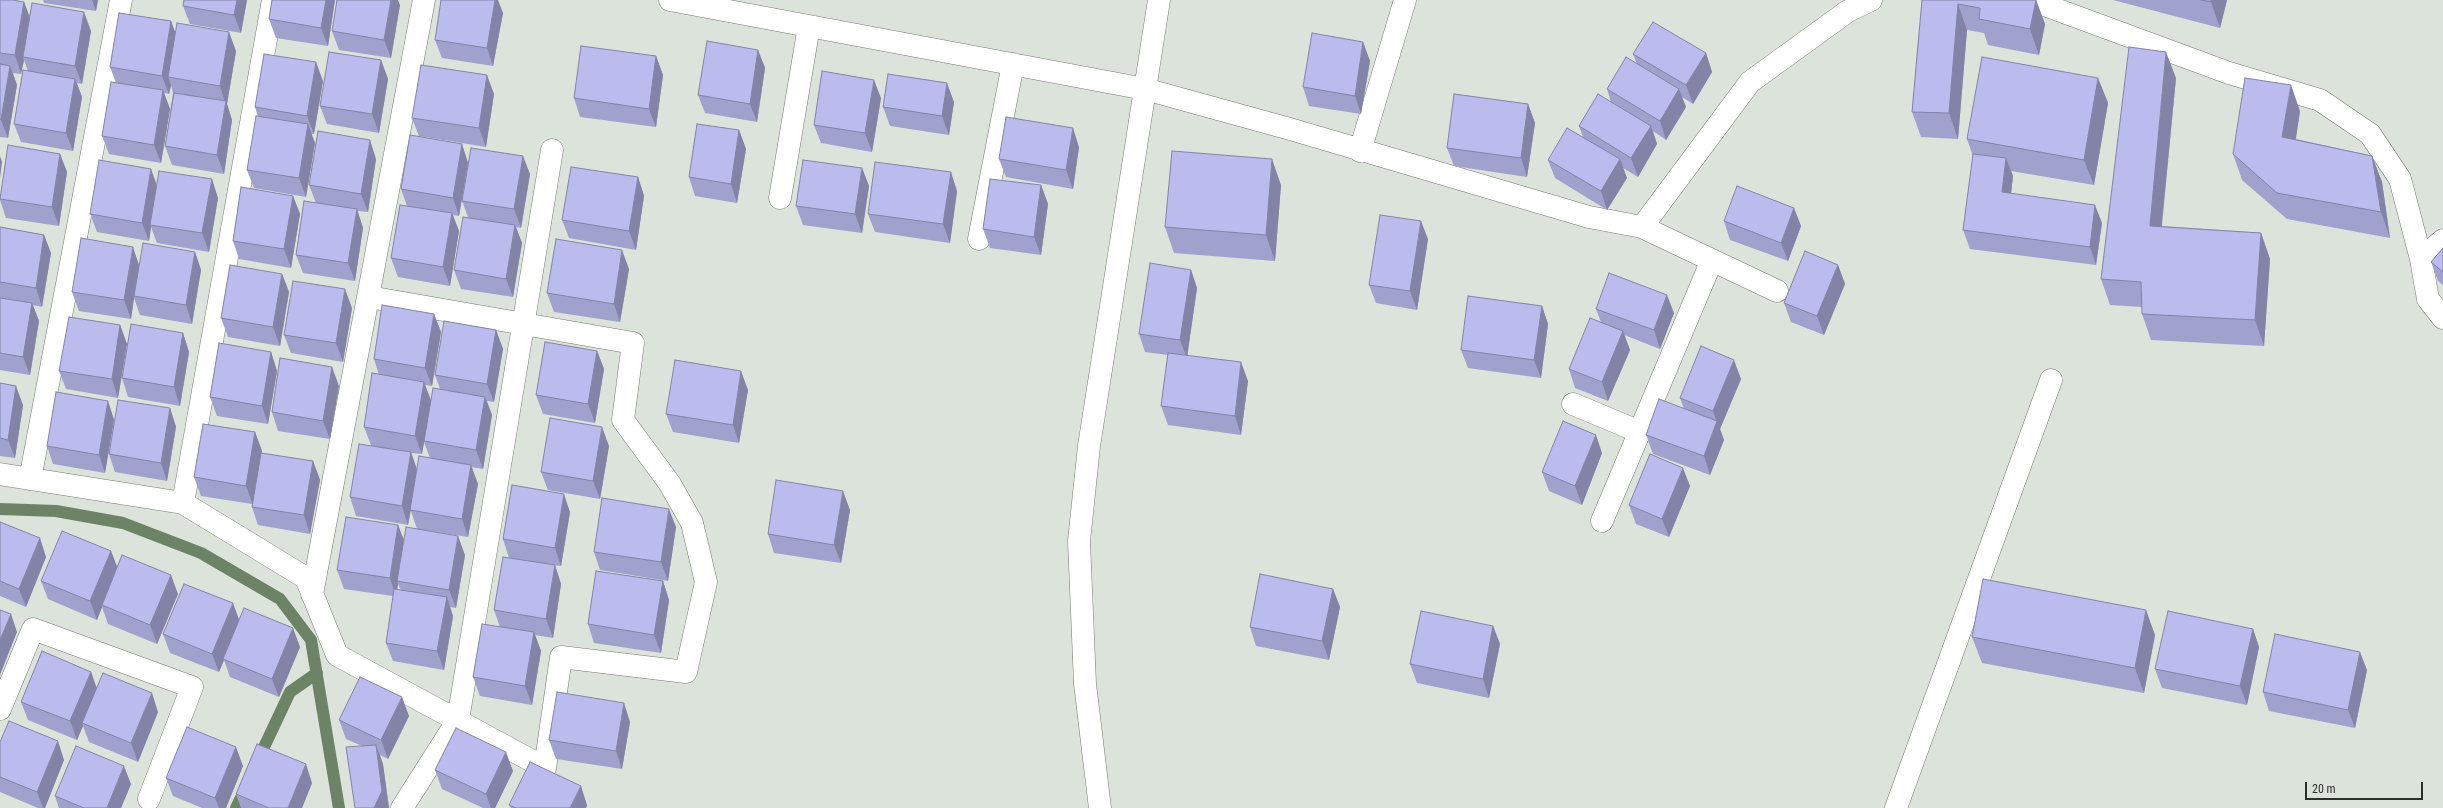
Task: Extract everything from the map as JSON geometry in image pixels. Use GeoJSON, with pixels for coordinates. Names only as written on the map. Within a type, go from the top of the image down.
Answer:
{"type":"FeatureCollection","features":[{"type":"Feature","properties":{"kind":"street"},"geometry":{"type":"LineString","coordinates":[[30,478],[121,0]]}},
{"type":"Feature","properties":{"kind":"street"},"geometry":{"type":"LineString","coordinates":[[183,503],[273,0]]}},
{"type":"Feature","properties":{"kind":"street"},"geometry":{"type":"LineString","coordinates":[[312,594],[424,0]]}},
{"type":"Feature","properties":{"kind":"street"},"geometry":{"type":"LineString","coordinates":[[670,0],[1145,89],[1290,129],[1589,218],[1642,227],[1777,291]]}},
{"type":"Feature","properties":{"kind":"street"},"geometry":{"type":"LineString","coordinates":[[1100,808],[1085,684],[1079,541],[1089,446],[1159,0]]}},
{"type":"Feature","properties":{"kind":"street"},"geometry":{"type":"LineString","coordinates":[[1360,151],[1405,0]]}},
{"type":"Feature","properties":{"kind":"street"},"geometry":{"type":"LineString","coordinates":[[1642,227],[1750,82],[1848,11],[1871,0]]}},
{"type":"Feature","properties":{"kind":"street"},"geometry":{"type":"LineString","coordinates":[[2031,0],[2229,73],[2320,100],[2364,129],[2370,134],[2400,179],[2421,259],[2428,299],[2443,318]]}},
{"type":"Feature","properties":{"kind":"street"},"geometry":{"type":"LineString","coordinates":[[780,198],[809,26]]}},
{"type":"Feature","properties":{"kind":"street"},"geometry":{"type":"LineString","coordinates":[[979,239],[1012,64]]}},
{"type":"Feature","properties":{"kind":"street"},"geometry":{"type":"LineString","coordinates":[[402,808],[458,720],[552,150]]}},
{"type":"Feature","properties":{"kind":"street"},"geometry":{"type":"LineString","coordinates":[[2421,259],[2443,240]]}},
{"type":"Feature","properties":{"kind":"street"},"geometry":{"type":"LineString","coordinates":[[1602,521],[1712,260]]}},
{"type":"Feature","properties":{"kind":"street"},"geometry":{"type":"LineString","coordinates":[[0,474],[183,503],[306,578],[338,655],[545,768],[561,657],[686,672],[706,582],[692,523],[670,484],[622,420],[633,343],[369,298]]}},
{"type":"Feature","properties":{"kind":"street"},"geometry":{"type":"LineString","coordinates":[[1896,808],[2051,380]]}},
{"type":"Feature","properties":{"kind":"street"},"geometry":{"type":"LineString","coordinates":[[1573,404],[1640,432]]}},
{"type":"Feature","properties":{"kind":"street"},"geometry":{"type":"LineString","coordinates":[[0,709],[33,629],[192,687],[149,799]]}},
{"type":"Feature","properties":{"kind":"building"},"geometry":{"type":"Polygon","coordinates":[[[0,0],[24,2],[15,55],[0,53],[0,0]]]}},
{"type":"Feature","properties":{"kind":"building"},"geometry":{"type":"Polygon","coordinates":[[[184,0],[237,0],[234,15],[183,6],[184,0]]]}},
{"type":"Feature","properties":{"kind":"building"},"geometry":{"type":"Polygon","coordinates":[[[272,0],[326,0],[321,28],[269,19],[272,0]]]}},
{"type":"Feature","properties":{"kind":"building"},"geometry":{"type":"Polygon","coordinates":[[[337,0],[391,0],[384,40],[332,31],[337,0]]]}},
{"type":"Feature","properties":{"kind":"building"},"geometry":{"type":"Polygon","coordinates":[[[441,0],[495,0],[487,48],[435,40],[441,0]]]}},
{"type":"Feature","properties":{"kind":"building"},"geometry":{"type":"Polygon","coordinates":[[[1922,0],[2036,0],[2030,29],[1979,19],[1980,8],[1958,4],[1949,113],[1912,112],[1922,0]]]}},
{"type":"Feature","properties":{"kind":"building"},"geometry":{"type":"Polygon","coordinates":[[[32,3],[84,12],[75,66],[23,57],[32,3]]]}},
{"type":"Feature","properties":{"kind":"building"},"geometry":{"type":"Polygon","coordinates":[[[119,13],[171,21],[162,76],[110,67],[119,13]]]}},
{"type":"Feature","properties":{"kind":"building"},"geometry":{"type":"Polygon","coordinates":[[[1653,22],[1706,53],[1686,85],[1633,54],[1653,22]]]}},
{"type":"Feature","properties":{"kind":"building"},"geometry":{"type":"Polygon","coordinates":[[[177,23],[229,32],[220,86],[168,77],[177,23]]]}},
{"type":"Feature","properties":{"kind":"building"},"geometry":{"type":"Polygon","coordinates":[[[1312,33],[1363,42],[1355,96],[1303,87],[1312,33]]]}},
{"type":"Feature","properties":{"kind":"building"},"geometry":{"type":"Polygon","coordinates":[[[707,41],[758,50],[750,104],[698,95],[707,41]]]}},
{"type":"Feature","properties":{"kind":"building"},"geometry":{"type":"Polygon","coordinates":[[[581,46],[656,56],[649,109],[574,98],[581,46]]]}},
{"type":"Feature","properties":{"kind":"building"},"geometry":{"type":"Polygon","coordinates":[[[2129,47],[2166,52],[2150,226],[2261,233],[2255,320],[2142,314],[2141,282],[2101,279],[2129,47]]]}},
{"type":"Feature","properties":{"kind":"building"},"geometry":{"type":"Polygon","coordinates":[[[329,52],[381,60],[372,114],[320,106],[329,52]]]}},
{"type":"Feature","properties":{"kind":"building"},"geometry":{"type":"Polygon","coordinates":[[[264,54],[316,62],[307,116],[255,107],[264,54]]]}},
{"type":"Feature","properties":{"kind":"building"},"geometry":{"type":"Polygon","coordinates":[[[1626,57],[1679,89],[1660,121],[1607,89],[1626,57]]]}},
{"type":"Feature","properties":{"kind":"building"},"geometry":{"type":"Polygon","coordinates":[[[1982,57],[2098,78],[2084,160],[1967,139],[1982,57]]]}},
{"type":"Feature","properties":{"kind":"building"},"geometry":{"type":"Polygon","coordinates":[[[0,64],[10,66],[1,120],[0,119],[0,64]]]}},
{"type":"Feature","properties":{"kind":"building"},"geometry":{"type":"Polygon","coordinates":[[[421,65],[487,75],[479,128],[412,118],[421,65]]]}},
{"type":"Feature","properties":{"kind":"building"},"geometry":{"type":"Polygon","coordinates":[[[23,70],[75,79],[66,133],[14,124],[23,70]]]}},
{"type":"Feature","properties":{"kind":"building"},"geometry":{"type":"Polygon","coordinates":[[[822,71],[874,80],[865,133],[814,125],[822,71]]]}},
{"type":"Feature","properties":{"kind":"building"},"geometry":{"type":"Polygon","coordinates":[[[888,74],[947,83],[942,116],[883,107],[888,74]]]}},
{"type":"Feature","properties":{"kind":"building"},"geometry":{"type":"Polygon","coordinates":[[[2245,78],[2291,85],[2282,137],[2372,156],[2381,212],[2277,193],[2233,154],[2245,78]]]}},
{"type":"Feature","properties":{"kind":"building"},"geometry":{"type":"Polygon","coordinates":[[[111,82],[163,90],[154,145],[102,136],[111,82]]]}},
{"type":"Feature","properties":{"kind":"building"},"geometry":{"type":"Polygon","coordinates":[[[174,93],[226,101],[217,155],[165,146],[174,93]]]}},
{"type":"Feature","properties":{"kind":"building"},"geometry":{"type":"Polygon","coordinates":[[[1454,94],[1528,104],[1521,158],[1447,148],[1454,94]]]}},
{"type":"Feature","properties":{"kind":"building"},"geometry":{"type":"Polygon","coordinates":[[[1598,94],[1651,126],[1631,158],[1579,126],[1598,94]]]}},
{"type":"Feature","properties":{"kind":"building"},"geometry":{"type":"Polygon","coordinates":[[[256,116],[308,124],[299,178],[247,170],[256,116]]]}},
{"type":"Feature","properties":{"kind":"building"},"geometry":{"type":"Polygon","coordinates":[[[1006,117],[1073,128],[1066,170],[999,159],[1006,117]]]}},
{"type":"Feature","properties":{"kind":"building"},"geometry":{"type":"Polygon","coordinates":[[[697,124],[739,130],[731,184],[689,177],[697,124]]]}},
{"type":"Feature","properties":{"kind":"building"},"geometry":{"type":"Polygon","coordinates":[[[1567,128],[1620,159],[1601,191],[1548,160],[1567,128]]]}},
{"type":"Feature","properties":{"kind":"building"},"geometry":{"type":"Polygon","coordinates":[[[318,131],[370,140],[361,194],[309,185],[318,131]]]}},
{"type":"Feature","properties":{"kind":"building"},"geometry":{"type":"Polygon","coordinates":[[[410,135],[462,144],[453,198],[401,189],[410,135]]]}},
{"type":"Feature","properties":{"kind":"building"},"geometry":{"type":"Polygon","coordinates":[[[8,145],[60,154],[52,207],[0,199],[8,145]]]}},
{"type":"Feature","properties":{"kind":"building"},"geometry":{"type":"Polygon","coordinates":[[[471,148],[523,156],[514,209],[462,201],[471,148]]]}},
{"type":"Feature","properties":{"kind":"building"},"geometry":{"type":"Polygon","coordinates":[[[1172,151],[1272,159],[1266,235],[1165,227],[1172,151]]]}},
{"type":"Feature","properties":{"kind":"building"},"geometry":{"type":"Polygon","coordinates":[[[1973,154],[2006,158],[2002,192],[2095,205],[2090,247],[1963,230],[1973,154]]]}},
{"type":"Feature","properties":{"kind":"building"},"geometry":{"type":"Polygon","coordinates":[[[99,160],[151,169],[142,223],[90,214],[99,160]]]}},
{"type":"Feature","properties":{"kind":"building"},"geometry":{"type":"Polygon","coordinates":[[[803,160],[862,168],[855,214],[796,206],[803,160]]]}},
{"type":"Feature","properties":{"kind":"building"},"geometry":{"type":"Polygon","coordinates":[[[875,162],[951,172],[943,224],[868,214],[875,162]]]}},
{"type":"Feature","properties":{"kind":"building"},"geometry":{"type":"Polygon","coordinates":[[[571,167],[638,177],[629,231],[562,220],[571,167]]]}},
{"type":"Feature","properties":{"kind":"building"},"geometry":{"type":"Polygon","coordinates":[[[159,171],[212,179],[202,233],[150,225],[159,171]]]}},
{"type":"Feature","properties":{"kind":"building"},"geometry":{"type":"Polygon","coordinates":[[[990,179],[1041,185],[1034,237],[983,229],[990,179]]]}},
{"type":"Feature","properties":{"kind":"building"},"geometry":{"type":"Polygon","coordinates":[[[1737,186],[1794,208],[1781,243],[1724,221],[1737,186]]]}},
{"type":"Feature","properties":{"kind":"building"},"geometry":{"type":"Polygon","coordinates":[[[241,187],[293,196],[284,249],[233,241],[241,187]]]}},
{"type":"Feature","properties":{"kind":"building"},"geometry":{"type":"Polygon","coordinates":[[[304,201],[357,209],[348,263],[296,255],[304,201]]]}},
{"type":"Feature","properties":{"kind":"building"},"geometry":{"type":"Polygon","coordinates":[[[400,205],[452,213],[443,267],[391,258],[400,205]]]}},
{"type":"Feature","properties":{"kind":"building"},"geometry":{"type":"Polygon","coordinates":[[[1380,215],[1421,221],[1410,291],[1369,285],[1380,215]]]}},
{"type":"Feature","properties":{"kind":"building"},"geometry":{"type":"Polygon","coordinates":[[[463,217],[515,225],[506,279],[454,270],[463,217]]]}},
{"type":"Feature","properties":{"kind":"building"},"geometry":{"type":"Polygon","coordinates":[[[0,227],[44,235],[36,288],[0,282],[0,227]]]}},
{"type":"Feature","properties":{"kind":"building"},"geometry":{"type":"Polygon","coordinates":[[[81,238],[133,247],[124,300],[72,292],[81,238]]]}},
{"type":"Feature","properties":{"kind":"building"},"geometry":{"type":"Polygon","coordinates":[[[556,239],[622,250],[614,304],[547,293],[556,239]]]}},
{"type":"Feature","properties":{"kind":"building"},"geometry":{"type":"Polygon","coordinates":[[[143,243],[195,252],[186,305],[134,296],[143,243]]]}},
{"type":"Feature","properties":{"kind":"building"},"geometry":{"type":"Polygon","coordinates":[[[2443,248],[2443,272],[2431,262],[2443,248]]]}},
{"type":"Feature","properties":{"kind":"building"},"geometry":{"type":"Polygon","coordinates":[[[1805,251],[1838,265],[1817,316],[1784,303],[1805,251]]]}},
{"type":"Feature","properties":{"kind":"building"},"geometry":{"type":"Polygon","coordinates":[[[1150,263],[1191,270],[1180,340],[1139,334],[1150,263]]]}},
{"type":"Feature","properties":{"kind":"building"},"geometry":{"type":"Polygon","coordinates":[[[230,265],[282,274],[273,327],[221,318],[230,265]]]}},
{"type":"Feature","properties":{"kind":"building"},"geometry":{"type":"Polygon","coordinates":[[[1609,273],[1667,295],[1654,330],[1596,309],[1609,273]]]}},
{"type":"Feature","properties":{"kind":"building"},"geometry":{"type":"Polygon","coordinates":[[[293,281],[345,289],[336,343],[284,335],[293,281]]]}},
{"type":"Feature","properties":{"kind":"building"},"geometry":{"type":"Polygon","coordinates":[[[1468,296],[1542,306],[1534,360],[1461,350],[1468,296]]]}},
{"type":"Feature","properties":{"kind":"building"},"geometry":{"type":"Polygon","coordinates":[[[0,298],[32,303],[23,357],[0,353],[0,298]]]}},
{"type":"Feature","properties":{"kind":"building"},"geometry":{"type":"Polygon","coordinates":[[[382,305],[434,314],[425,368],[374,359],[382,305]]]}},
{"type":"Feature","properties":{"kind":"building"},"geometry":{"type":"Polygon","coordinates":[[[69,317],[120,325],[112,379],[59,371],[69,317]]]}},
{"type":"Feature","properties":{"kind":"building"},"geometry":{"type":"Polygon","coordinates":[[[1590,318],[1623,331],[1602,382],[1569,369],[1590,318]]]}},
{"type":"Feature","properties":{"kind":"building"},"geometry":{"type":"Polygon","coordinates":[[[444,321],[496,330],[487,384],[435,375],[444,321]]]}},
{"type":"Feature","properties":{"kind":"building"},"geometry":{"type":"Polygon","coordinates":[[[131,324],[183,333],[174,387],[122,378],[131,324]]]}},
{"type":"Feature","properties":{"kind":"building"},"geometry":{"type":"Polygon","coordinates":[[[545,342],[597,351],[588,404],[536,395],[545,342]]]}},
{"type":"Feature","properties":{"kind":"building"},"geometry":{"type":"Polygon","coordinates":[[[219,343],[271,352],[262,406],[210,397],[219,343]]]}},
{"type":"Feature","properties":{"kind":"building"},"geometry":{"type":"Polygon","coordinates":[[[1701,346],[1734,360],[1713,411],[1680,398],[1701,346]]]}},
{"type":"Feature","properties":{"kind":"building"},"geometry":{"type":"Polygon","coordinates":[[[1168,353],[1241,362],[1235,416],[1161,406],[1168,353]]]}},
{"type":"Feature","properties":{"kind":"building"},"geometry":{"type":"Polygon","coordinates":[[[280,358],[332,367],[323,421],[272,412],[280,358]]]}},
{"type":"Feature","properties":{"kind":"building"},"geometry":{"type":"Polygon","coordinates":[[[675,360],[741,371],[733,425],[666,414],[675,360]]]}},
{"type":"Feature","properties":{"kind":"building"},"geometry":{"type":"Polygon","coordinates":[[[372,373],[424,382],[415,436],[364,427],[372,373]]]}},
{"type":"Feature","properties":{"kind":"building"},"geometry":{"type":"Polygon","coordinates":[[[0,383],[16,386],[8,440],[0,438],[0,383]]]}},
{"type":"Feature","properties":{"kind":"building"},"geometry":{"type":"Polygon","coordinates":[[[433,388],[485,397],[476,450],[424,441],[433,388]]]}},
{"type":"Feature","properties":{"kind":"building"},"geometry":{"type":"Polygon","coordinates":[[[56,392],[108,401],[99,455],[47,446],[56,392]]]}},
{"type":"Feature","properties":{"kind":"building"},"geometry":{"type":"Polygon","coordinates":[[[1659,399],[1717,421],[1704,456],[1646,435],[1659,399]]]}},
{"type":"Feature","properties":{"kind":"building"},"geometry":{"type":"Polygon","coordinates":[[[118,400],[170,408],[161,463],[109,454],[118,400]]]}},
{"type":"Feature","properties":{"kind":"building"},"geometry":{"type":"Polygon","coordinates":[[[550,418],[602,427],[593,481],[541,472],[550,418]]]}},
{"type":"Feature","properties":{"kind":"building"},"geometry":{"type":"Polygon","coordinates":[[[1563,421],[1596,435],[1575,486],[1542,472],[1563,421]]]}},
{"type":"Feature","properties":{"kind":"building"},"geometry":{"type":"Polygon","coordinates":[[[203,424],[255,432],[246,486],[194,477],[203,424]]]}},
{"type":"Feature","properties":{"kind":"building"},"geometry":{"type":"Polygon","coordinates":[[[359,444],[411,452],[402,506],[350,497],[359,444]]]}},
{"type":"Feature","properties":{"kind":"building"},"geometry":{"type":"Polygon","coordinates":[[[261,453],[313,461],[304,515],[252,507],[261,453]]]}},
{"type":"Feature","properties":{"kind":"building"},"geometry":{"type":"Polygon","coordinates":[[[1650,454],[1683,468],[1662,519],[1629,505],[1650,454]]]}},
{"type":"Feature","properties":{"kind":"building"},"geometry":{"type":"Polygon","coordinates":[[[419,456],[471,465],[462,519],[410,510],[419,456]]]}},
{"type":"Feature","properties":{"kind":"building"},"geometry":{"type":"Polygon","coordinates":[[[776,480],[843,491],[834,545],[768,534],[776,480]]]}},
{"type":"Feature","properties":{"kind":"building"},"geometry":{"type":"Polygon","coordinates":[[[512,485],[564,494],[555,548],[503,539],[512,485]]]}},
{"type":"Feature","properties":{"kind":"building"},"geometry":{"type":"Polygon","coordinates":[[[602,498],[669,509],[661,562],[594,552],[602,498]]]}},
{"type":"Feature","properties":{"kind":"building"},"geometry":{"type":"Polygon","coordinates":[[[346,517],[398,525],[390,578],[337,570],[346,517]]]}},
{"type":"Feature","properties":{"kind":"building"},"geometry":{"type":"Polygon","coordinates":[[[0,522],[40,538],[19,589],[0,581],[0,522]]]}},
{"type":"Feature","properties":{"kind":"building"},"geometry":{"type":"Polygon","coordinates":[[[406,527],[458,536],[449,590],[397,581],[406,527]]]}},
{"type":"Feature","properties":{"kind":"building"},"geometry":{"type":"Polygon","coordinates":[[[62,531],[111,551],[90,601],[41,581],[62,531]]]}},
{"type":"Feature","properties":{"kind":"building"},"geometry":{"type":"Polygon","coordinates":[[[122,555],[171,575],[150,625],[102,605],[122,555]]]}},
{"type":"Feature","properties":{"kind":"building"},"geometry":{"type":"Polygon","coordinates":[[[503,557],[555,565],[546,619],[494,610],[503,557]]]}},
{"type":"Feature","properties":{"kind":"building"},"geometry":{"type":"Polygon","coordinates":[[[596,571],[663,581],[654,635],[588,624],[596,571]]]}},
{"type":"Feature","properties":{"kind":"building"},"geometry":{"type":"Polygon","coordinates":[[[1260,574],[1333,589],[1322,641],[1250,627],[1260,574]]]}},
{"type":"Feature","properties":{"kind":"building"},"geometry":{"type":"Polygon","coordinates":[[[1983,579],[2146,610],[2135,668],[1972,637],[1983,579]]]}},
{"type":"Feature","properties":{"kind":"building"},"geometry":{"type":"Polygon","coordinates":[[[184,584],[233,603],[212,654],[163,634],[184,584]]]}},
{"type":"Feature","properties":{"kind":"building"},"geometry":{"type":"Polygon","coordinates":[[[394,589],[447,597],[437,651],[386,643],[394,589]]]}},
{"type":"Feature","properties":{"kind":"building"},"geometry":{"type":"Polygon","coordinates":[[[244,608],[293,628],[272,679],[223,659],[244,608]]]}},
{"type":"Feature","properties":{"kind":"building"},"geometry":{"type":"Polygon","coordinates":[[[0,610],[11,614],[0,640],[0,610]]]}},
{"type":"Feature","properties":{"kind":"building"},"geometry":{"type":"Polygon","coordinates":[[[1421,611],[1493,626],[1483,679],[1410,664],[1421,611]]]}},
{"type":"Feature","properties":{"kind":"building"},"geometry":{"type":"Polygon","coordinates":[[[2168,611],[2253,629],[2240,686],[2155,669],[2168,611]]]}},
{"type":"Feature","properties":{"kind":"building"},"geometry":{"type":"Polygon","coordinates":[[[482,624],[534,632],[525,686],[473,677],[482,624]]]}},
{"type":"Feature","properties":{"kind":"building"},"geometry":{"type":"Polygon","coordinates":[[[2275,634],[2360,652],[2348,710],[2263,692],[2275,634]]]}},
{"type":"Feature","properties":{"kind":"building"},"geometry":{"type":"Polygon","coordinates":[[[42,651],[91,672],[70,721],[21,702],[42,651]]]}},
{"type":"Feature","properties":{"kind":"building"},"geometry":{"type":"Polygon","coordinates":[[[103,673],[152,693],[131,743],[82,723],[103,673]]]}},
{"type":"Feature","properties":{"kind":"building"},"geometry":{"type":"Polygon","coordinates":[[[360,677],[402,697],[381,740],[339,720],[360,677]]]}},
{"type":"Feature","properties":{"kind":"building"},"geometry":{"type":"Polygon","coordinates":[[[557,692],[624,703],[616,751],[549,740],[557,692]]]}},
{"type":"Feature","properties":{"kind":"building"},"geometry":{"type":"Polygon","coordinates":[[[9,721],[58,741],[37,792],[0,777],[0,742],[9,721]]]}},
{"type":"Feature","properties":{"kind":"building"},"geometry":{"type":"Polygon","coordinates":[[[187,727],[236,747],[215,798],[166,778],[187,727]]]}},
{"type":"Feature","properties":{"kind":"building"},"geometry":{"type":"Polygon","coordinates":[[[456,728],[506,752],[486,794],[435,770],[456,728]]]}},
{"type":"Feature","properties":{"kind":"building"},"geometry":{"type":"Polygon","coordinates":[[[257,744],[306,764],[288,808],[269,808],[236,794],[257,744]]]}},
{"type":"Feature","properties":{"kind":"building"},"geometry":{"type":"Polygon","coordinates":[[[376,745],[382,791],[374,808],[355,808],[346,747],[376,745]]]}},
{"type":"Feature","properties":{"kind":"building"},"geometry":{"type":"Polygon","coordinates":[[[76,746],[124,766],[107,808],[84,808],[55,796],[76,746]]]}},
{"type":"Feature","properties":{"kind":"building"},"geometry":{"type":"Polygon","coordinates":[[[530,762],[581,786],[570,808],[516,808],[509,805],[530,762]]]}},
{"type":"Feature","properties":{"kind":"waterway"},"geometry":{"type":"LineString","coordinates":[[0,509],[56,511],[123,523],[201,553],[280,599],[311,640],[339,808]]}},
{"type":"Feature","properties":{"kind":"waterway"},"geometry":{"type":"LineString","coordinates":[[257,762],[290,692],[317,673]]}},
{"type":"Feature","properties":{"kind":"waterway"},"geometry":{"type":"LineString","coordinates":[[236,808],[246,787]]}}]}
